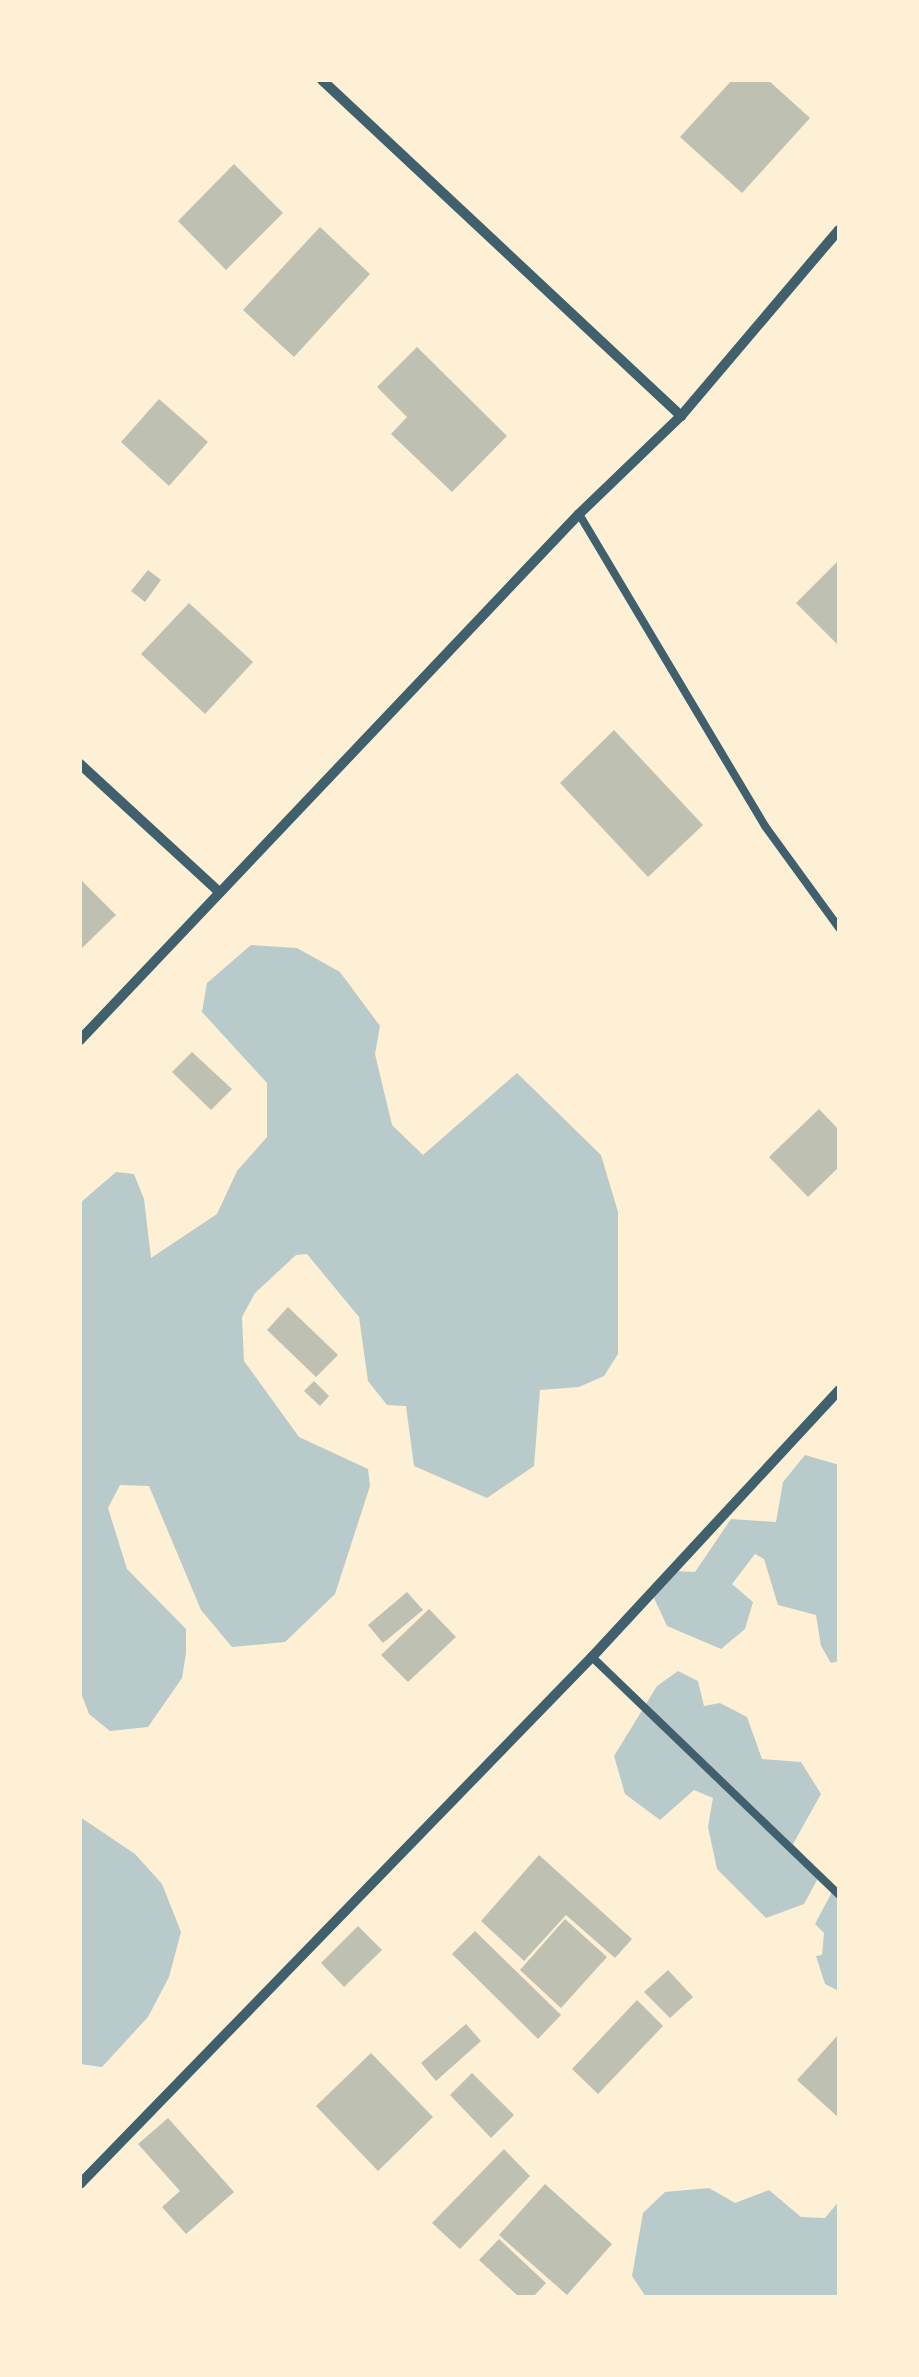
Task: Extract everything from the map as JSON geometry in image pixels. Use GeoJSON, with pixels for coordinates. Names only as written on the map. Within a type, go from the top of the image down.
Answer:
{"type":"FeatureCollection","features":[{"type":"Feature","properties":{"kind":"street"},"geometry":{"type":"LineString","coordinates":[[322,80],[681,416]]}},
{"type":"Feature","properties":{"kind":"street"},"geometry":{"type":"LineString","coordinates":[[80,1040],[580,514],[681,416],[839,230]]}},
{"type":"Feature","properties":{"kind":"street"},"geometry":{"type":"LineString","coordinates":[[80,764],[219,892]]}},
{"type":"Feature","properties":{"kind":"street"},"geometry":{"type":"LineString","coordinates":[[80,2184],[592,1657],[839,1390]]}},
{"type":"Feature","properties":{"kind":"lane"},"geometry":{"type":"LineString","coordinates":[[580,514],[765,826],[839,928]]}},
{"type":"Feature","properties":{"kind":"lane"},"geometry":{"type":"LineString","coordinates":[[592,1657],[839,1896]]}},
{"type":"Feature","properties":{"kind":"shaded area"},"geometry":{"type":"Polygon","coordinates":[[[251,945],[297,948],[340,972],[380,1026],[375,1054],[392,1125],[423,1155],[517,1073],[601,1155],[618,1212],[618,1354],[604,1376],[579,1387],[540,1390],[534,1466],[487,1498],[414,1466],[406,1406],[387,1405],[368,1381],[359,1317],[307,1254],[296,1255],[255,1293],[242,1317],[244,1361],[299,1437],[368,1469],[370,1486],[335,1594],[285,1642],[232,1647],[201,1610],[149,1486],[120,1485],[108,1508],[127,1569],[186,1629],[186,1653],[182,1678],[148,1727],[110,1731],[89,1714],[80,1690],[80,1203],[116,1172],[134,1174],[144,1199],[151,1258],[217,1214],[237,1171],[267,1137],[267,1083],[202,1012],[207,983],[251,945]]]}},
{"type":"Feature","properties":{"kind":"shaded area"},"geometry":{"type":"Polygon","coordinates":[[[805,1455],[839,1465],[839,1661],[831,1663],[821,1646],[816,1615],[778,1605],[764,1559],[755,1554],[732,1584],[753,1602],[745,1629],[721,1649],[667,1626],[653,1596],[675,1571],[695,1572],[731,1519],[776,1522],[783,1482],[805,1455]]]}},
{"type":"Feature","properties":{"kind":"shaded area"},"geometry":{"type":"Polygon","coordinates":[[[678,1671],[698,1681],[704,1706],[720,1703],[747,1717],[762,1759],[801,1762],[821,1794],[793,1844],[815,1868],[817,1880],[804,1904],[766,1918],[717,1869],[708,1827],[713,1798],[694,1790],[660,1820],[625,1794],[614,1756],[657,1686],[678,1671]]]}},
{"type":"Feature","properties":{"kind":"shaded area"},"geometry":{"type":"Polygon","coordinates":[[[80,1817],[135,1854],[162,1884],[181,1932],[169,1977],[148,2017],[102,2067],[80,2064],[80,1817]]]}},
{"type":"Feature","properties":{"kind":"shaded area"},"geometry":{"type":"Polygon","coordinates":[[[832,1892],[839,1893],[839,1991],[825,1984],[816,1956],[822,1955],[824,1933],[815,1924],[832,1892]]]}},
{"type":"Feature","properties":{"kind":"shaded area"},"geometry":{"type":"Polygon","coordinates":[[[709,2188],[735,2203],[769,2190],[801,2217],[825,2218],[839,2201],[839,2297],[646,2297],[632,2276],[643,2213],[665,2192],[709,2188]]]}},
{"type":"Feature","properties":{"kind":"building"},"geometry":{"type":"Polygon","coordinates":[[[732,80],[768,80],[810,118],[742,193],[680,137],[732,80]]]}},
{"type":"Feature","properties":{"kind":"building"},"geometry":{"type":"Polygon","coordinates":[[[234,164],[283,213],[226,270],[178,221],[234,164]]]}},
{"type":"Feature","properties":{"kind":"building"},"geometry":{"type":"Polygon","coordinates":[[[320,227],[370,274],[294,357],[243,310],[320,227]]]}},
{"type":"Feature","properties":{"kind":"building"},"geometry":{"type":"Polygon","coordinates":[[[417,347],[507,436],[452,492],[391,434],[407,417],[377,387],[417,347]]]}},
{"type":"Feature","properties":{"kind":"building"},"geometry":{"type":"Polygon","coordinates":[[[159,399],[208,442],[169,486],[121,442],[159,399]]]}},
{"type":"Feature","properties":{"kind":"building"},"geometry":{"type":"Polygon","coordinates":[[[839,560],[839,646],[796,603],[839,560]]]}},
{"type":"Feature","properties":{"kind":"building"},"geometry":{"type":"Polygon","coordinates":[[[148,570],[161,580],[145,602],[131,591],[148,570]]]}},
{"type":"Feature","properties":{"kind":"building"},"geometry":{"type":"Polygon","coordinates":[[[189,603],[253,662],[205,714],[141,654],[189,603]]]}},
{"type":"Feature","properties":{"kind":"building"},"geometry":{"type":"Polygon","coordinates":[[[614,730],[703,825],[648,877],[560,783],[614,730]]]}},
{"type":"Feature","properties":{"kind":"building"},"geometry":{"type":"Polygon","coordinates":[[[80,879],[116,915],[80,950],[80,879]]]}},
{"type":"Feature","properties":{"kind":"building"},"geometry":{"type":"Polygon","coordinates":[[[192,1052],[232,1089],[211,1110],[172,1072],[192,1052]]]}},
{"type":"Feature","properties":{"kind":"building"},"geometry":{"type":"Polygon","coordinates":[[[819,1109],[839,1130],[839,1167],[808,1197],[769,1157],[819,1109]]]}},
{"type":"Feature","properties":{"kind":"building"},"geometry":{"type":"Polygon","coordinates":[[[288,1307],[338,1355],[316,1377],[267,1330],[288,1307]]]}},
{"type":"Feature","properties":{"kind":"building"},"geometry":{"type":"Polygon","coordinates":[[[314,1381],[329,1396],[320,1406],[304,1391],[314,1381]]]}},
{"type":"Feature","properties":{"kind":"building"},"geometry":{"type":"Polygon","coordinates":[[[407,1592],[423,1610],[383,1643],[368,1625],[407,1592]]]}},
{"type":"Feature","properties":{"kind":"building"},"geometry":{"type":"Polygon","coordinates":[[[429,1609],[456,1637],[408,1682],[381,1655],[429,1609]]]}},
{"type":"Feature","properties":{"kind":"building"},"geometry":{"type":"Polygon","coordinates":[[[539,1855],[632,1939],[615,1958],[566,1915],[524,1961],[481,1921],[539,1855]]]}},
{"type":"Feature","properties":{"kind":"building"},"geometry":{"type":"Polygon","coordinates":[[[565,1919],[607,1957],[561,2008],[520,1970],[565,1919]]]}},
{"type":"Feature","properties":{"kind":"building"},"geometry":{"type":"Polygon","coordinates":[[[358,1926],[382,1950],[344,1987],[321,1963],[358,1926]]]}},
{"type":"Feature","properties":{"kind":"building"},"geometry":{"type":"Polygon","coordinates":[[[475,1931],[561,2015],[538,2039],[452,1954],[475,1931]]]}},
{"type":"Feature","properties":{"kind":"building"},"geometry":{"type":"Polygon","coordinates":[[[668,1970],[693,1997],[670,2018],[644,1992],[668,1970]]]}},
{"type":"Feature","properties":{"kind":"building"},"geometry":{"type":"Polygon","coordinates":[[[637,2000],[663,2026],[598,2094],[572,2069],[637,2000]]]}},
{"type":"Feature","properties":{"kind":"building"},"geometry":{"type":"Polygon","coordinates":[[[466,2024],[481,2041],[436,2081],[421,2063],[466,2024]]]}},
{"type":"Feature","properties":{"kind":"building"},"geometry":{"type":"Polygon","coordinates":[[[839,2034],[839,2118],[797,2080],[839,2034]]]}},
{"type":"Feature","properties":{"kind":"building"},"geometry":{"type":"Polygon","coordinates":[[[371,2053],[433,2117],[378,2171],[316,2106],[371,2053]]]}},
{"type":"Feature","properties":{"kind":"building"},"geometry":{"type":"Polygon","coordinates":[[[472,2073],[514,2115],[491,2138],[450,2095],[472,2073]]]}},
{"type":"Feature","properties":{"kind":"building"},"geometry":{"type":"Polygon","coordinates":[[[168,2118],[234,2192],[186,2234],[162,2207],[180,2191],[138,2144],[168,2118]]]}},
{"type":"Feature","properties":{"kind":"building"},"geometry":{"type":"Polygon","coordinates":[[[504,2149],[530,2176],[460,2249],[432,2223],[504,2149]]]}},
{"type":"Feature","properties":{"kind":"building"},"geometry":{"type":"Polygon","coordinates":[[[545,2184],[612,2244],[567,2295],[499,2235],[545,2184]]]}},
{"type":"Feature","properties":{"kind":"building"},"geometry":{"type":"Polygon","coordinates":[[[499,2239],[546,2283],[533,2297],[519,2297],[479,2260],[499,2239]]]}}]}
